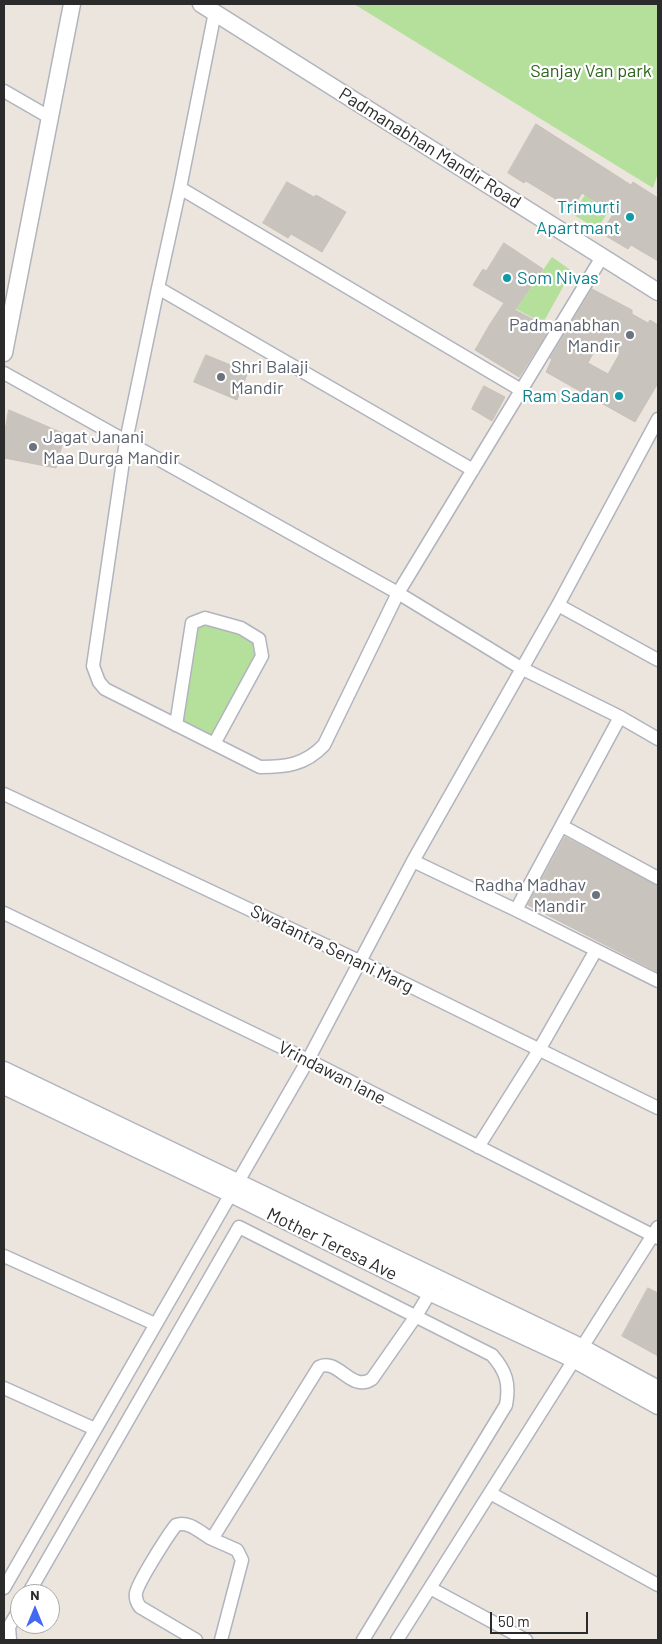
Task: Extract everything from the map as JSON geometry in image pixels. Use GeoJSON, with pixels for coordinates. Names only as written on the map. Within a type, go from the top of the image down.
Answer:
{"type":"FeatureCollection","features":[{"type":"Feature","properties":{"kind":"street"},"geometry":{"type":"LineString","coordinates":[[4,353],[6,322],[72,4]]}},
{"type":"Feature","properties":{"kind":"street"},"geometry":{"type":"LineString","coordinates":[[208,8],[180,188],[126,441],[93,666],[99,682],[105,689],[260,767],[283,767],[315,754],[324,745],[398,593],[602,257]]}},
{"type":"Feature","properties":{"kind":"street","name":"Padmanabhan Mandir Road"},"geometry":{"type":"LineString","coordinates":[[208,8],[658,292]]}},
{"type":"Feature","properties":{"kind":"street"},"geometry":{"type":"LineString","coordinates":[[4,91],[49,117]]}},
{"type":"Feature","properties":{"kind":"street"},"geometry":{"type":"LineString","coordinates":[[180,188],[521,390]]}},
{"type":"Feature","properties":{"kind":"street"},"geometry":{"type":"LineString","coordinates":[[158,288],[473,470]]}},
{"type":"Feature","properties":{"kind":"street"},"geometry":{"type":"LineString","coordinates":[[4,373],[398,593],[521,668],[658,739]]}},
{"type":"Feature","properties":{"kind":"street"},"geometry":{"type":"LineString","coordinates":[[4,1588],[308,1060],[413,861],[558,605],[658,419]]}},
{"type":"Feature","properties":{"kind":"street"},"geometry":{"type":"LineString","coordinates":[[558,605],[658,660]]}},
{"type":"Feature","properties":{"kind":"street"},"geometry":{"type":"LineString","coordinates":[[176,725],[192,623],[205,618],[241,628],[259,639],[262,656],[214,744]]}},
{"type":"Feature","properties":{"kind":"street"},"geometry":{"type":"LineString","coordinates":[[516,910],[620,718]]}},
{"type":"Feature","properties":{"kind":"street","name":"Swatantra Senani Marg"},"geometry":{"type":"LineString","coordinates":[[4,794],[359,961],[658,1108]]}},
{"type":"Feature","properties":{"kind":"street"},"geometry":{"type":"LineString","coordinates":[[562,826],[658,878]]}},
{"type":"Feature","properties":{"kind":"street"},"geometry":{"type":"LineString","coordinates":[[413,861],[658,981]]}},
{"type":"Feature","properties":{"kind":"street","name":"Vrindawan lane"},"geometry":{"type":"LineString","coordinates":[[4,912],[308,1060],[478,1147],[657,1234]]}},
{"type":"Feature","properties":{"kind":"street"},"geometry":{"type":"LineString","coordinates":[[478,1147],[539,1050],[596,950]]}},
{"type":"Feature","properties":{"kind":"street"},"geometry":{"type":"LineString","coordinates":[[4,1070],[235,1188],[434,1286],[658,1389]]}},
{"type":"Feature","properties":{"kind":"street"},"geometry":{"type":"LineString","coordinates":[[4,1086],[235,1188]]}},
{"type":"Feature","properties":{"kind":"street"},"geometry":{"type":"LineString","coordinates":[[34,1584],[239,1227],[492,1355],[503,1367],[508,1393],[506,1405],[363,1640]]}},
{"type":"Feature","properties":{"kind":"street"},"geometry":{"type":"LineString","coordinates":[[398,1640],[657,1234]]}},
{"type":"Feature","properties":{"kind":"street"},"geometry":{"type":"LineString","coordinates":[[4,1256],[155,1324]]}},
{"type":"Feature","properties":{"kind":"street"},"geometry":{"type":"LineString","coordinates":[[212,1539],[320,1367],[328,1365],[357,1382],[365,1382],[372,1379],[416,1316],[434,1286]]}},
{"type":"Feature","properties":{"kind":"street"},"geometry":{"type":"LineString","coordinates":[[579,1354],[658,1406]]}},
{"type":"Feature","properties":{"kind":"street"},"geometry":{"type":"LineString","coordinates":[[4,1388],[95,1429]]}},
{"type":"Feature","properties":{"kind":"street"},"geometry":{"type":"LineString","coordinates":[[490,1493],[658,1585]]}},
{"type":"Feature","properties":{"kind":"street"},"geometry":{"type":"LineString","coordinates":[[196,1640],[140,1607],[136,1598],[136,1593],[143,1578],[179,1524],[188,1525],[212,1539],[237,1550],[242,1560],[221,1640]]}},
{"type":"Feature","properties":{"kind":"street"},"geometry":{"type":"LineString","coordinates":[[430,1588],[523,1640]]}},
{"type":"Feature","properties":{"kind":"green space","name":"Sanjay Van park"},"geometry":{"type":"Polygon","coordinates":[[[354,4],[658,4],[658,173],[653,188],[354,4]]]}},
{"type":"Feature","properties":{"kind":"green space"},"geometry":{"type":"Polygon","coordinates":[[[585,195],[609,211],[597,229],[572,214],[585,195]]]}},
{"type":"Feature","properties":{"kind":"green space"},"geometry":{"type":"Polygon","coordinates":[[[552,257],[572,271],[543,323],[516,309],[552,257]]]}},
{"type":"Feature","properties":{"kind":"green space"},"geometry":{"type":"Polygon","coordinates":[[[198,621],[240,630],[254,639],[259,656],[213,741],[178,724],[198,621]]]}},
{"type":"Feature","properties":{"kind":"building"},"geometry":{"type":"Polygon","coordinates":[[[536,124],[631,185],[633,182],[658,198],[658,261],[631,245],[628,249],[601,233],[614,213],[582,193],[572,209],[526,181],[524,183],[508,173],[536,124]]]}},
{"type":"Feature","properties":{"kind":"building"},"geometry":{"type":"Polygon","coordinates":[[[287,182],[314,197],[316,195],[346,212],[322,252],[291,234],[288,238],[263,223],[287,182]]]}},
{"type":"Feature","properties":{"kind":"building"},"geometry":{"type":"Polygon","coordinates":[[[504,243],[543,269],[515,310],[550,328],[519,377],[475,350],[504,303],[473,285],[483,269],[486,271],[504,243]]]}},
{"type":"Feature","properties":{"kind":"building"},"geometry":{"type":"Polygon","coordinates":[[[592,289],[632,310],[632,314],[648,323],[650,320],[658,325],[658,383],[635,422],[546,372],[552,359],[550,358],[592,289]],[[600,342],[588,363],[608,374],[620,353],[600,342]]]}},
{"type":"Feature","properties":{"kind":"building","name":"Shri Balaji Mandir"},"geometry":{"type":"Polygon","coordinates":[[[206,355],[248,372],[237,400],[194,382],[206,355]]]}},
{"type":"Feature","properties":{"kind":"building"},"geometry":{"type":"Polygon","coordinates":[[[484,386],[505,397],[492,421],[472,409],[484,386]]]}},
{"type":"Feature","properties":{"kind":"building","name":"Jagat Janani Maa Durga Mandir"},"geometry":{"type":"Polygon","coordinates":[[[9,410],[65,434],[56,468],[4,458],[4,436],[9,410]]]}},
{"type":"Feature","properties":{"kind":"building","name":"Radha Madhav Mandir"},"geometry":{"type":"Polygon","coordinates":[[[565,837],[658,886],[658,972],[528,905],[565,837]]]}},
{"type":"Feature","properties":{"kind":"building"},"geometry":{"type":"Polygon","coordinates":[[[648,1288],[658,1293],[658,1356],[622,1336],[648,1288]]]}},
{"type":"Feature","properties":{"kind":"place","name":"Trimurti Apartmant"},"geometry":{"type":"Point","coordinates":[630,217]}},
{"type":"Feature","properties":{"kind":"place","name":"Som Nivas"},"geometry":{"type":"Point","coordinates":[507,278]}},
{"type":"Feature","properties":{"kind":"place","name":"Padmanabhan Mandir"},"geometry":{"type":"Point","coordinates":[630,335]}},
{"type":"Feature","properties":{"kind":"place","name":"Shri Balaji Mandir"},"geometry":{"type":"Point","coordinates":[221,377]}},
{"type":"Feature","properties":{"kind":"place","name":"Ram Sadan"},"geometry":{"type":"Point","coordinates":[619,396]}},
{"type":"Feature","properties":{"kind":"place","name":"Jagat Janani Maa Durga Mandir"},"geometry":{"type":"Point","coordinates":[33,447]}},
{"type":"Feature","properties":{"kind":"place","name":"Radha Madhav Mandir"},"geometry":{"type":"Point","coordinates":[596,895]}}]}
